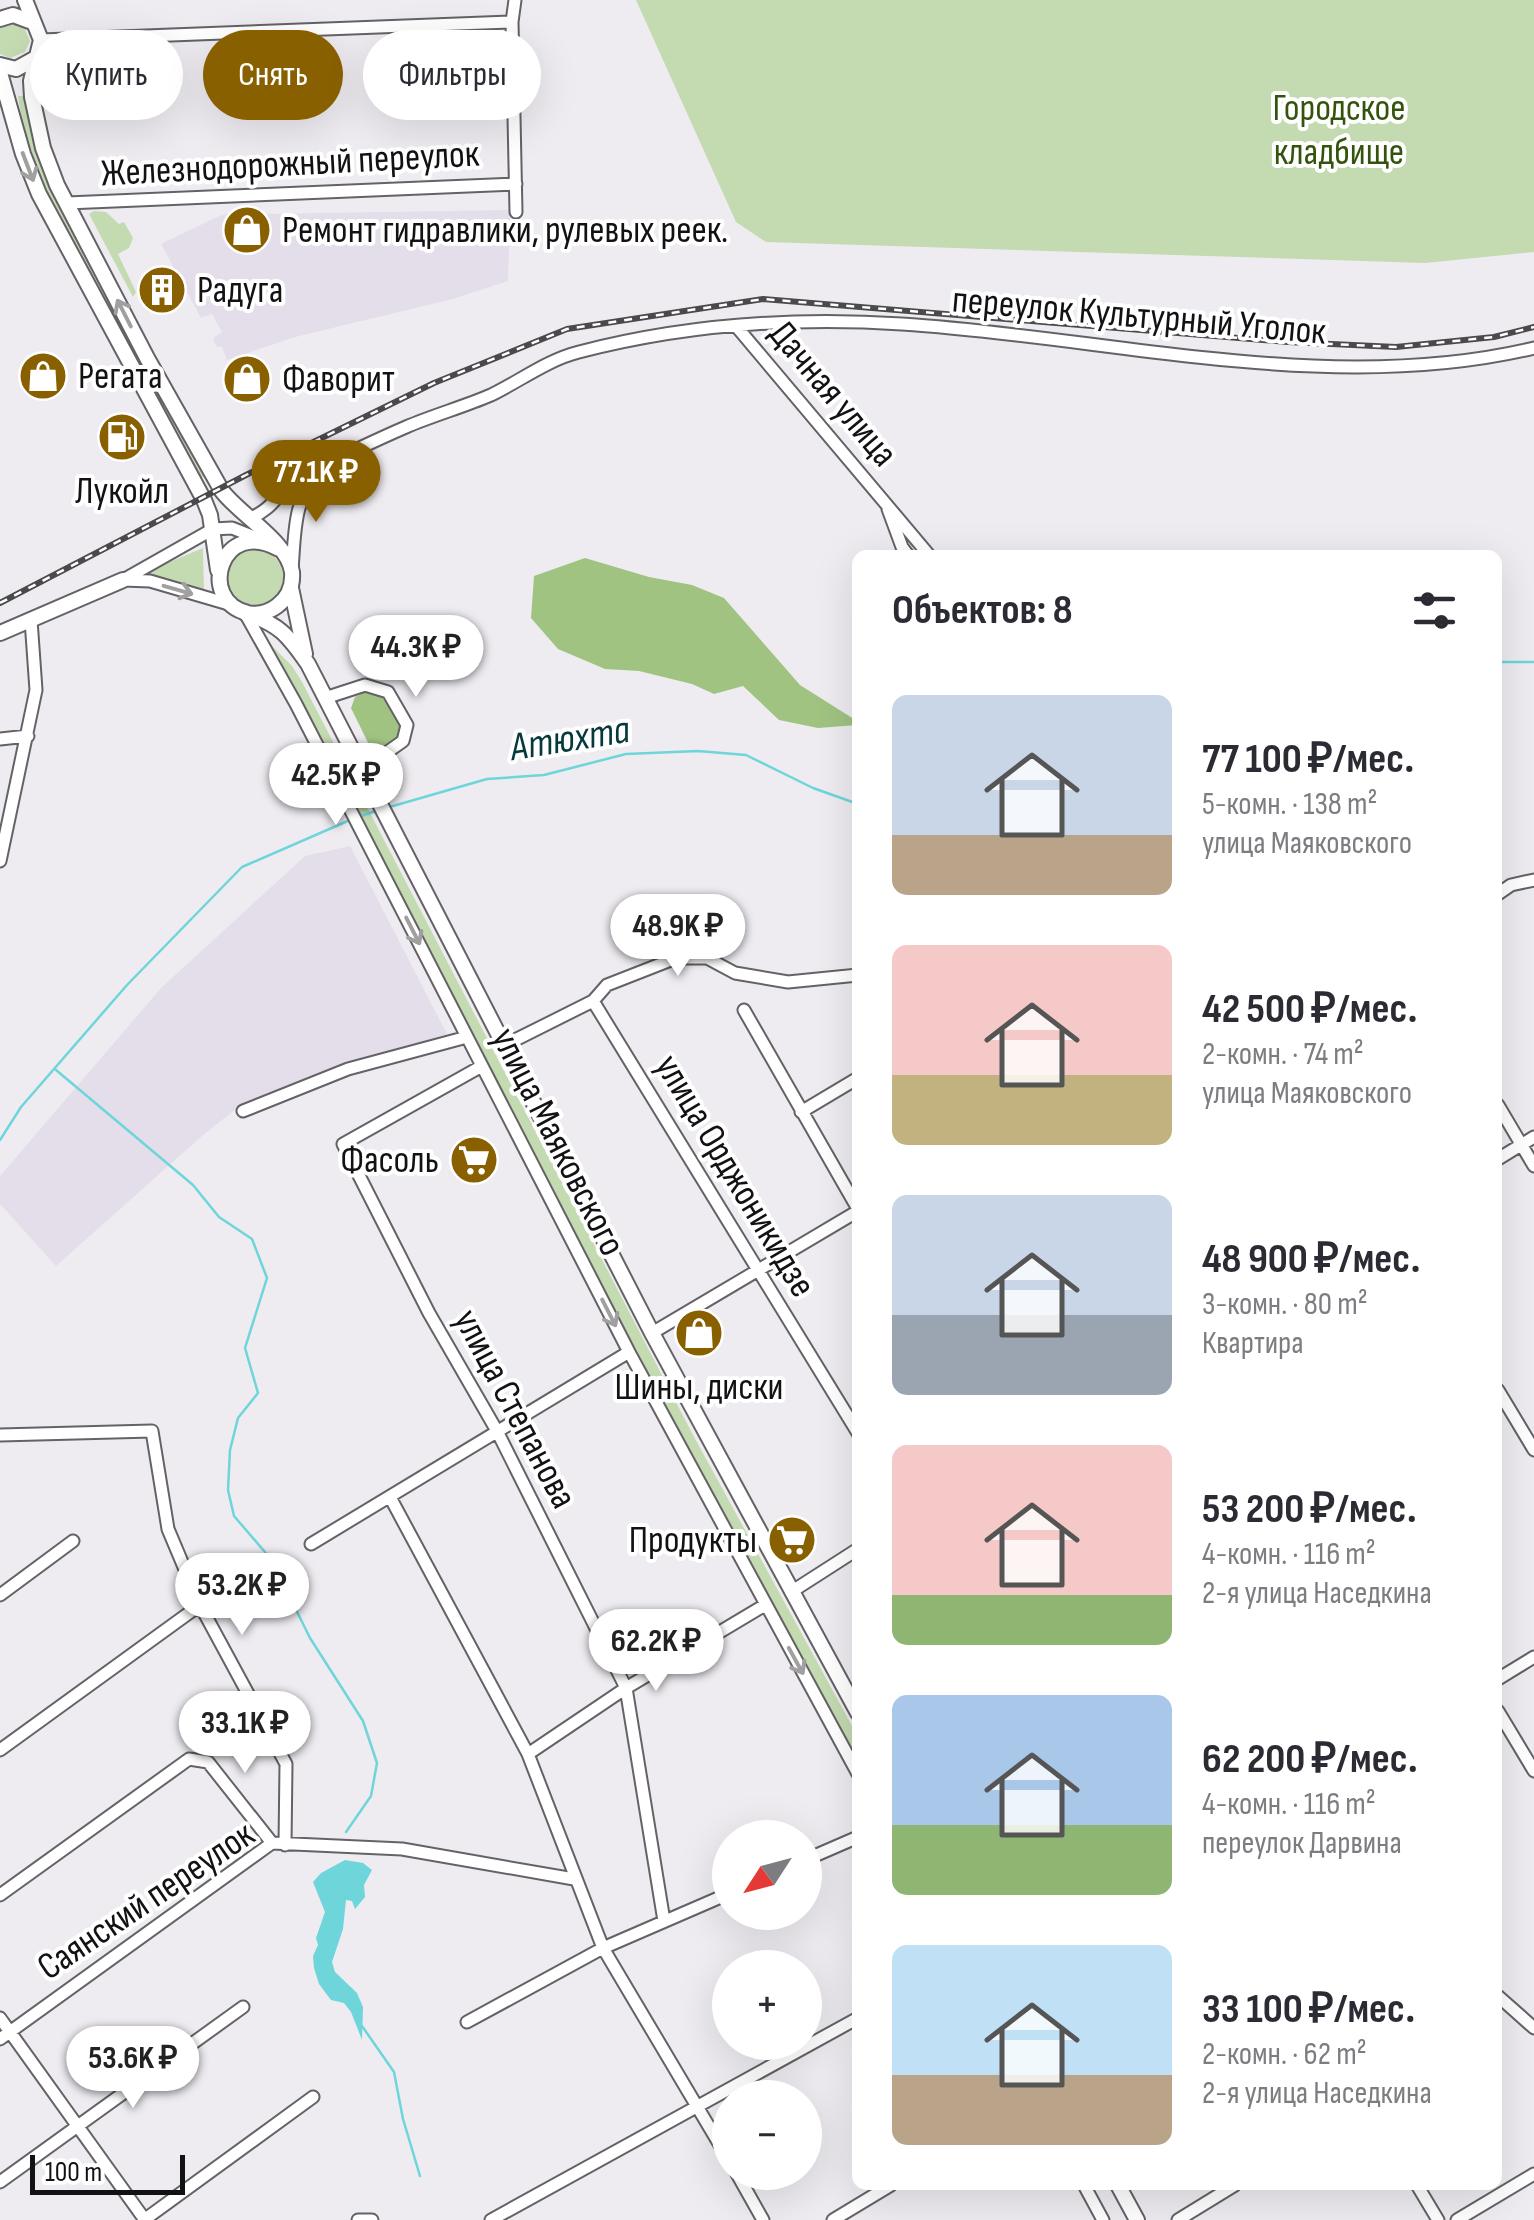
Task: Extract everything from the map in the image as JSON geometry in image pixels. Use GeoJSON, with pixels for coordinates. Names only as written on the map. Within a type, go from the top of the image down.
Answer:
{"type":"FeatureCollection","features":[{"type":"Feature","properties":{"kind":"main road"},"geometry":{"type":"LineString","coordinates":[[3,0],[0,17],[23,16],[36,30]]}},
{"type":"Feature","properties":{"kind":"main road"},"geometry":{"type":"LineString","coordinates":[[24,0],[37,30]]}},
{"type":"Feature","properties":{"kind":"main road"},"geometry":{"type":"LineString","coordinates":[[0,64],[16,69],[30,61]]}},
{"type":"Feature","properties":{"kind":"main road"},"geometry":{"type":"LineString","coordinates":[[0,73],[22,154],[38,194],[204,500],[213,529],[223,594],[239,609],[272,610],[284,600],[291,581],[288,560],[222,490],[198,451],[67,203],[43,148],[37,120]]}},
{"type":"Feature","properties":{"kind":"main road"},"geometry":{"type":"LineString","coordinates":[[219,580],[227,554],[238,544],[252,540],[273,546]]}},
{"type":"Feature","properties":{"kind":"main road"},"geometry":{"type":"LineString","coordinates":[[0,634],[122,580]]}},
{"type":"Feature","properties":{"kind":"main road","name":"улица Маяковского"},"geometry":{"type":"LineString","coordinates":[[291,581],[308,664]]}},
{"type":"Feature","properties":{"kind":"main road","name":"улица Маяковского"},"geometry":{"type":"LineString","coordinates":[[239,609],[276,624],[308,664],[652,1334],[852,1703]]}},
{"type":"Feature","properties":{"kind":"main road"},"geometry":{"type":"LineString","coordinates":[[1121,2190],[1137,2220]]}},
{"type":"Feature","properties":{"kind":"street"},"geometry":{"type":"LineString","coordinates":[[515,0],[512,22],[516,212]]}},
{"type":"Feature","properties":{"kind":"street"},"geometry":{"type":"LineString","coordinates":[[168,30],[512,22]]}},
{"type":"Feature","properties":{"kind":"street","name":"Железнодорожный переулок"},"geometry":{"type":"LineString","coordinates":[[67,203],[516,184]]}},
{"type":"Feature","properties":{"kind":"street","name":"переулок Культурный Уголок"},"geometry":{"type":"LineString","coordinates":[[736,326],[903,324],[1328,368],[1433,363],[1534,348]]}},
{"type":"Feature","properties":{"kind":"street"},"geometry":{"type":"LineString","coordinates":[[249,520],[275,504],[296,478],[408,426],[490,395],[552,361],[577,352],[671,333],[736,326]]}},
{"type":"Feature","properties":{"kind":"street","name":"Дачная улица"},"geometry":{"type":"LineString","coordinates":[[736,326],[925,550]]}},
{"type":"Feature","properties":{"kind":"street"},"geometry":{"type":"LineString","coordinates":[[291,581],[301,496],[323,466]]}},
{"type":"Feature","properties":{"kind":"street","name":"Дачная улица"},"geometry":{"type":"LineString","coordinates":[[884,500],[905,550]]}},
{"type":"Feature","properties":{"kind":"street"},"geometry":{"type":"LineString","coordinates":[[122,580],[213,529],[232,528],[273,546]]}},
{"type":"Feature","properties":{"kind":"street"},"geometry":{"type":"LineString","coordinates":[[122,580],[150,581],[239,609]]}},
{"type":"Feature","properties":{"kind":"street","name":"улица Маяковского"},"geometry":{"type":"LineString","coordinates":[[239,609],[342,793],[630,1352],[852,1763]]}},
{"type":"Feature","properties":{"kind":"street"},"geometry":{"type":"LineString","coordinates":[[0,860],[36,690],[31,620]]}},
{"type":"Feature","properties":{"kind":"street"},"geometry":{"type":"LineString","coordinates":[[325,698],[366,685],[388,692],[406,725],[403,741],[365,775]]}},
{"type":"Feature","properties":{"kind":"street"},"geometry":{"type":"LineString","coordinates":[[0,740],[28,736]]}},
{"type":"Feature","properties":{"kind":"street"},"geometry":{"type":"LineString","coordinates":[[1502,891],[1534,880]]}},
{"type":"Feature","properties":{"kind":"street"},"geometry":{"type":"LineString","coordinates":[[505,1045],[593,1001],[607,984],[676,958],[707,958],[736,973],[788,982],[852,976]]}},
{"type":"Feature","properties":{"kind":"street","name":"улица Орджоникидзе"},"geometry":{"type":"LineString","coordinates":[[593,1001],[852,1423]]}},
{"type":"Feature","properties":{"kind":"street"},"geometry":{"type":"LineString","coordinates":[[744,1010],[852,1200]]}},
{"type":"Feature","properties":{"kind":"street"},"geometry":{"type":"LineString","coordinates":[[243,1111],[348,1069],[467,1037]]}},
{"type":"Feature","properties":{"kind":"street","name":"улица Степанова"},"geometry":{"type":"LineString","coordinates":[[482,1066],[343,1144],[429,1312],[497,1431],[626,1688],[664,1922]]}},
{"type":"Feature","properties":{"kind":"street"},"geometry":{"type":"LineString","coordinates":[[801,1112],[852,1082]]}},
{"type":"Feature","properties":{"kind":"street"},"geometry":{"type":"LineString","coordinates":[[1502,1112],[1534,1166]]}},
{"type":"Feature","properties":{"kind":"street"},"geometry":{"type":"LineString","coordinates":[[1502,1157],[1534,1137]]}},
{"type":"Feature","properties":{"kind":"street"},"geometry":{"type":"LineString","coordinates":[[652,1334],[852,1214]]}},
{"type":"Feature","properties":{"kind":"street"},"geometry":{"type":"LineString","coordinates":[[310,1544],[630,1352]]}},
{"type":"Feature","properties":{"kind":"street"},"geometry":{"type":"LineString","coordinates":[[1502,1397],[1534,1450]]}},
{"type":"Feature","properties":{"kind":"street"},"geometry":{"type":"LineString","coordinates":[[0,1435],[152,1431],[168,1529],[200,1605],[286,1764],[279,1844]]}},
{"type":"Feature","properties":{"kind":"street"},"geometry":{"type":"LineString","coordinates":[[390,1497],[528,1754],[603,1948],[712,2130]]}},
{"type":"Feature","properties":{"kind":"street"},"geometry":{"type":"LineString","coordinates":[[0,1595],[73,1541]]}},
{"type":"Feature","properties":{"kind":"street"},"geometry":{"type":"LineString","coordinates":[[791,1592],[852,1553]]}},
{"type":"Feature","properties":{"kind":"street"},"geometry":{"type":"LineString","coordinates":[[0,1750],[200,1605]]}},
{"type":"Feature","properties":{"kind":"street"},"geometry":{"type":"LineString","coordinates":[[528,1754],[626,1688],[765,1605]]}},
{"type":"Feature","properties":{"kind":"street"},"geometry":{"type":"LineString","coordinates":[[1502,1677],[1534,1657]]}},
{"type":"Feature","properties":{"kind":"street"},"geometry":{"type":"LineString","coordinates":[[1502,1718],[1534,1771]]}},
{"type":"Feature","properties":{"kind":"street"},"geometry":{"type":"LineString","coordinates":[[0,1895],[189,1759],[208,1762],[279,1844]]}},
{"type":"Feature","properties":{"kind":"street"},"geometry":{"type":"LineString","coordinates":[[822,1853],[852,1840]]}},
{"type":"Feature","properties":{"kind":"street","name":"Саянский переулок"},"geometry":{"type":"LineString","coordinates":[[5,2035],[279,1844],[402,1849],[574,1879]]}},
{"type":"Feature","properties":{"kind":"street"},"geometry":{"type":"LineString","coordinates":[[467,2022],[603,1948],[712,1901]]}},
{"type":"Feature","properties":{"kind":"street"},"geometry":{"type":"LineString","coordinates":[[1502,2000],[1534,2028]]}},
{"type":"Feature","properties":{"kind":"street"},"geometry":{"type":"LineString","coordinates":[[0,2182],[243,2007]]}},
{"type":"Feature","properties":{"kind":"street"},"geometry":{"type":"LineString","coordinates":[[0,2018],[5,2035],[144,2220],[313,2098]]}},
{"type":"Feature","properties":{"kind":"street"},"geometry":{"type":"LineString","coordinates":[[492,2220],[852,2021]]}},
{"type":"Feature","properties":{"kind":"street"},"geometry":{"type":"LineString","coordinates":[[1458,2220],[1534,2174]]}},
{"type":"Feature","properties":{"kind":"street"},"geometry":{"type":"LineString","coordinates":[[746,2190],[763,2220]]}},
{"type":"Feature","properties":{"kind":"street"},"geometry":{"type":"LineString","coordinates":[[833,2220],[883,2190]]}},
{"type":"Feature","properties":{"kind":"street"},"geometry":{"type":"LineString","coordinates":[[1087,2190],[1103,2220]]}},
{"type":"Feature","properties":{"kind":"street"},"geometry":{"type":"LineString","coordinates":[[1178,2220],[1228,2190]]}},
{"type":"Feature","properties":{"kind":"street"},"geometry":{"type":"LineString","coordinates":[[1420,2190],[1438,2220]]}},
{"type":"Feature","properties":{"kind":"street"},"geometry":{"type":"LineString","coordinates":[[358,2220],[372,2220]]}},
{"type":"Feature","properties":{"kind":"shaded area"},"geometry":{"type":"Polygon","coordinates":[[[510,210],[508,281],[453,299],[295,337],[227,360],[213,338],[222,332],[212,314],[201,318],[161,244],[236,211],[257,214],[510,210]]]}},
{"type":"Feature","properties":{"kind":"shaded area"},"geometry":{"type":"Polygon","coordinates":[[[350,846],[447,1034],[348,1064],[241,1105],[56,1266],[0,1204],[0,1176],[161,988],[305,856],[350,846]]]}},
{"type":"Feature","properties":{"kind":"green space","name":"Городское кладбище"},"geometry":{"type":"Polygon","coordinates":[[[636,0],[1534,0],[1534,252],[1425,263],[766,242],[736,222],[636,0]]]}},
{"type":"Feature","properties":{"kind":"green space"},"geometry":{"type":"Polygon","coordinates":[[[13,22],[24,27],[30,41],[25,52],[10,58],[0,54],[0,26],[13,22]]]}},
{"type":"Feature","properties":{"kind":"green space"},"geometry":{"type":"Polygon","coordinates":[[[18,96],[26,96],[37,152],[206,475],[200,479],[48,193],[26,146],[18,96]]]}},
{"type":"Feature","properties":{"kind":"green space"},"geometry":{"type":"Polygon","coordinates":[[[106,212],[119,224],[124,222],[133,238],[129,248],[118,254],[136,292],[133,297],[89,214],[106,212]]]}},
{"type":"Feature","properties":{"kind":"green space"},"geometry":{"type":"Polygon","coordinates":[[[203,548],[204,592],[146,572],[203,548]]]}},
{"type":"Feature","properties":{"kind":"green space"},"geometry":{"type":"Polygon","coordinates":[[[255,549],[275,557],[283,577],[275,597],[255,605],[235,597],[227,577],[235,557],[255,549]]]}},
{"type":"Feature","properties":{"kind":"green space"},"geometry":{"type":"Polygon","coordinates":[[[585,558],[692,585],[724,598],[800,685],[852,718],[852,725],[818,728],[779,720],[743,686],[714,694],[692,684],[639,671],[605,669],[558,649],[531,618],[534,576],[585,558]]]}},
{"type":"Feature","properties":{"kind":"green space"},"geometry":{"type":"Polygon","coordinates":[[[268,642],[302,682],[692,1433],[852,1726],[852,1751],[680,1438],[268,642]]]}},
{"type":"Feature","properties":{"kind":"green space"},"geometry":{"type":"Polygon","coordinates":[[[368,690],[387,696],[401,722],[401,740],[375,757],[351,708],[355,697],[368,690]]]}},
{"type":"Feature","properties":{"kind":"water"},"geometry":{"type":"Polygon","coordinates":[[[345,1860],[363,1863],[372,1870],[364,1885],[365,1897],[355,1909],[352,1901],[346,1900],[343,1929],[332,1962],[335,1972],[357,1993],[363,2007],[362,2040],[351,2012],[344,2003],[331,2000],[319,1984],[314,1968],[316,1938],[325,1912],[313,1882],[345,1860]]]}},
{"type":"Feature","properties":{"kind":"waterway","name":"Атюхта"},"geometry":{"type":"LineString","coordinates":[[1502,662],[1534,662]]}},
{"type":"Feature","properties":{"kind":"waterway","name":"Атюхта"},"geometry":{"type":"LineString","coordinates":[[386,808],[487,779],[544,775],[626,754],[698,751],[746,755],[813,788],[852,802]]}},
{"type":"Feature","properties":{"kind":"waterway","name":"Атюхта"},"geometry":{"type":"LineString","coordinates":[[358,817],[379,810]]}},
{"type":"Feature","properties":{"kind":"waterway","name":"Атюхта"},"geometry":{"type":"LineString","coordinates":[[0,1140],[21,1107],[127,985],[242,867],[350,820]]}},
{"type":"Feature","properties":{"kind":"waterway"},"geometry":{"type":"LineString","coordinates":[[56,1070],[193,1185],[219,1217],[252,1239],[267,1278],[245,1348],[258,1393],[238,1418],[230,1450],[228,1490],[234,1516],[271,1559],[310,1638],[363,1721],[377,1763],[371,1796],[346,1832]]}},
{"type":"Feature","properties":{"kind":"waterway"},"geometry":{"type":"LineString","coordinates":[[362,2026],[394,2072],[420,2176]]}},
{"type":"Feature","properties":{"kind":"railway"},"geometry":{"type":"LineString","coordinates":[[0,603],[434,383],[567,329],[763,299],[1288,342],[1396,347],[1494,337],[1534,327]]}},
{"type":"Feature","properties":{"kind":"place","name":"Ремонт гидравлики, рулевых реек."},"geometry":{"type":"Point","coordinates":[247,230]}},
{"type":"Feature","properties":{"kind":"place","name":"Радуга"},"geometry":{"type":"Point","coordinates":[162,290]}},
{"type":"Feature","properties":{"kind":"place","name":"Регата"},"geometry":{"type":"Point","coordinates":[43,376]}},
{"type":"Feature","properties":{"kind":"place","name":"Фаворит"},"geometry":{"type":"Point","coordinates":[247,379]}},
{"type":"Feature","properties":{"kind":"place","name":"Лукойл"},"geometry":{"type":"Point","coordinates":[122,437]}},
{"type":"Feature","properties":{"kind":"place","name":"Фасоль"},"geometry":{"type":"Point","coordinates":[474,1160]}},
{"type":"Feature","properties":{"kind":"place","name":"Шины, диски"},"geometry":{"type":"Point","coordinates":[699,1333]}},
{"type":"Feature","properties":{"kind":"place","name":"Продукты"},"geometry":{"type":"Point","coordinates":[792,1540]}}]}
